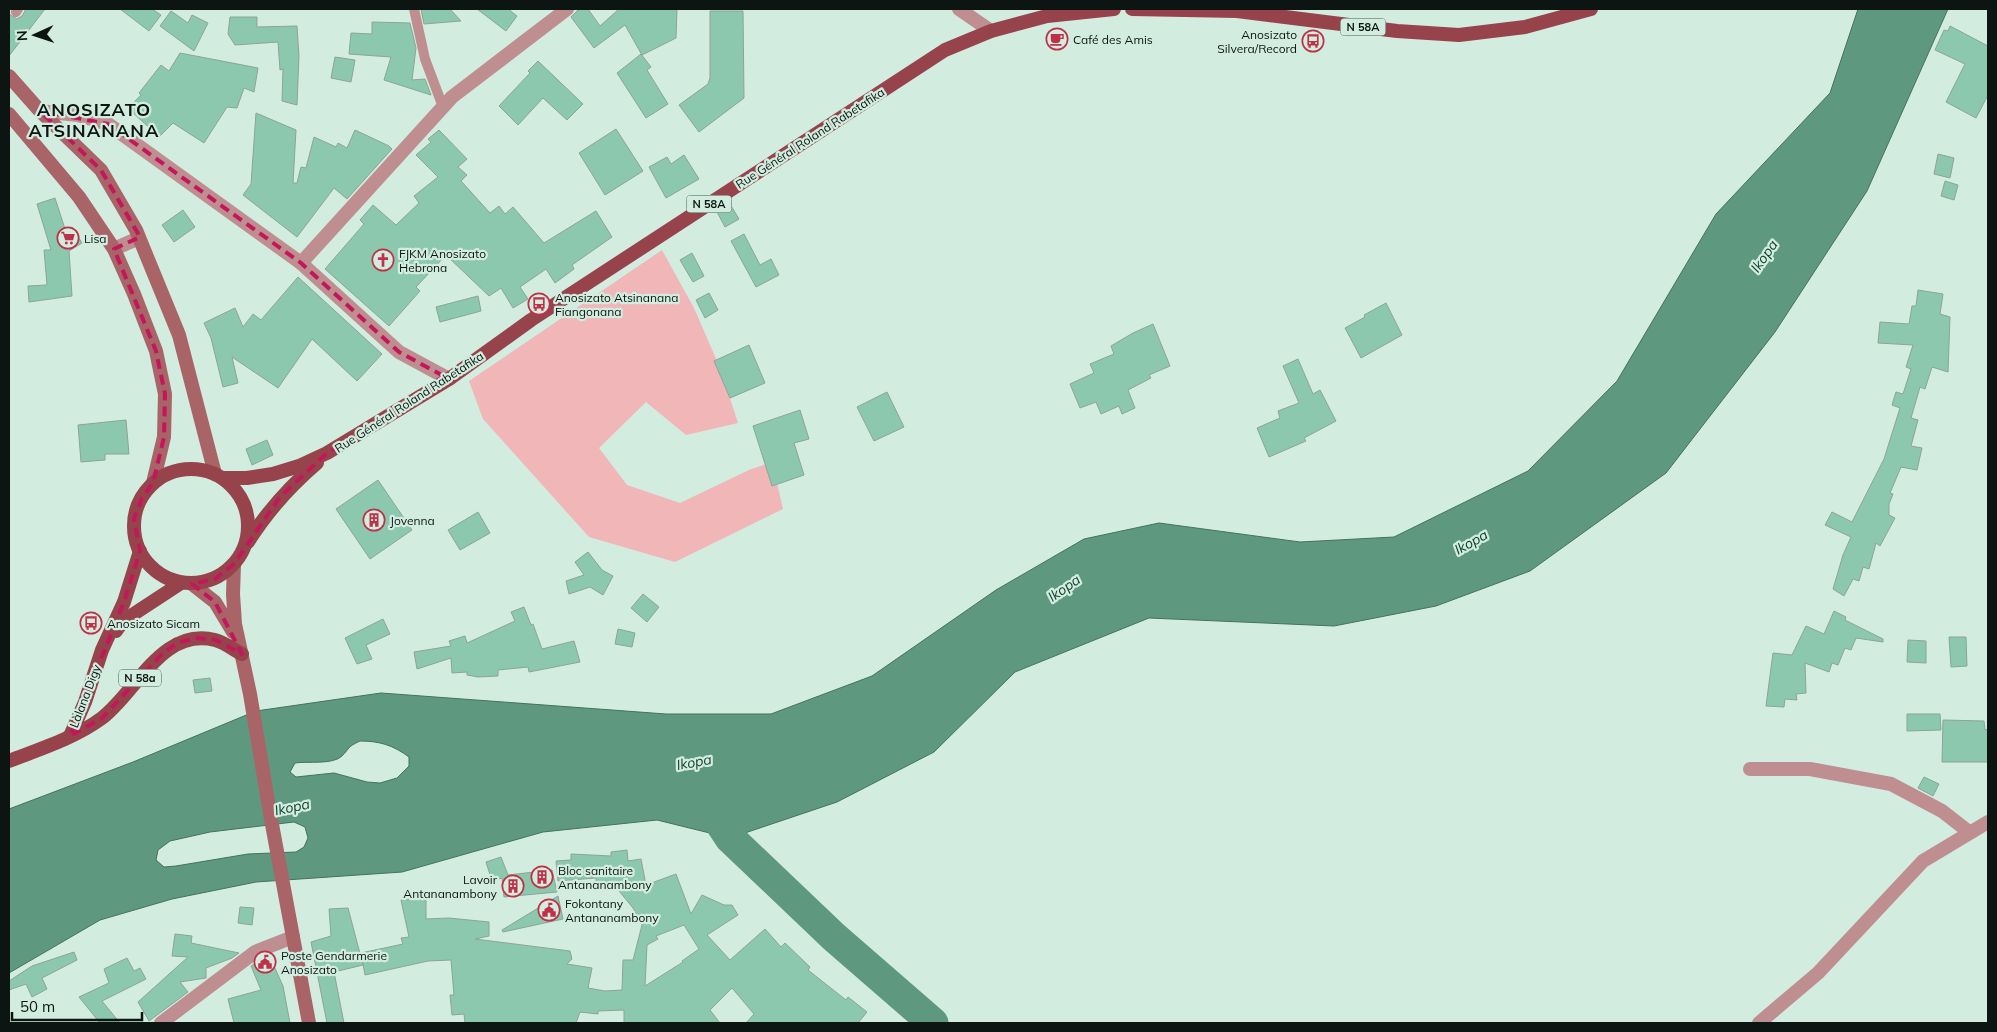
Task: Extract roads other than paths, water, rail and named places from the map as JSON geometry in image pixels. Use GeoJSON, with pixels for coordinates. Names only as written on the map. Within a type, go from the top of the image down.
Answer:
{"type":"FeatureCollection","features":[{"type":"Feature","properties":{"kind":"main road","name":"Rue Général Roland Rabetafika"},"geometry":{"type":"LineString","coordinates":[[327,453],[449,379],[531,320],[944,50],[991,31],[1047,16],[1114,9]]}},
{"type":"Feature","properties":{"kind":"main road","name":"N 58A"},"geometry":{"type":"LineString","coordinates":[[1132,9],[1237,11],[1397,31],[1459,35],[1525,27],[1591,9]]}},
{"type":"Feature","properties":{"kind":"main road"},"geometry":{"type":"LineString","coordinates":[[9,76],[40,111],[100,170],[139,238],[179,335],[218,476],[237,492],[246,510],[248,530],[244,549]]}},
{"type":"Feature","properties":{"kind":"main road"},"geometry":{"type":"LineString","coordinates":[[9,114],[79,197],[114,250],[134,294],[156,352],[165,394],[164,438],[153,483],[142,498],[134,519],[136,542],[150,566],[164,577],[187,583],[215,602],[231,626],[242,654]]}},
{"type":"Feature","properties":{"kind":"main road"},"geometry":{"type":"LineString","coordinates":[[153,483],[172,472],[194,469],[218,476],[247,478],[273,474],[299,466],[327,453]]}},
{"type":"Feature","properties":{"kind":"main road"},"geometry":{"type":"LineString","coordinates":[[102,650],[123,621],[187,583],[215,579],[234,564],[260,522],[280,497],[327,453]]}},
{"type":"Feature","properties":{"kind":"main road"},"geometry":{"type":"LineString","coordinates":[[102,650],[124,602],[140,551]]}},
{"type":"Feature","properties":{"kind":"main road"},"geometry":{"type":"LineString","coordinates":[[234,564],[235,624],[250,694],[309,1023]]}},
{"type":"Feature","properties":{"kind":"main road","name":"N 58a"},"geometry":{"type":"LineString","coordinates":[[70,736],[102,718],[162,654],[177,643],[196,638],[216,640],[242,654]]}},
{"type":"Feature","properties":{"kind":"main road","name":"Làlana Digy"},"geometry":{"type":"LineString","coordinates":[[9,761],[70,736],[86,702],[102,650]]}},
{"type":"Feature","properties":{"kind":"street"},"geometry":{"type":"LineString","coordinates":[[414,9],[426,60],[443,106]]}},
{"type":"Feature","properties":{"kind":"street"},"geometry":{"type":"LineString","coordinates":[[301,264],[452,97],[567,9]]}},
{"type":"Feature","properties":{"kind":"street"},"geometry":{"type":"LineString","coordinates":[[959,9],[991,31]]}},
{"type":"Feature","properties":{"kind":"street"},"geometry":{"type":"LineString","coordinates":[[40,111],[78,115],[108,124],[301,264],[399,352],[449,379]]}},
{"type":"Feature","properties":{"kind":"street"},"geometry":{"type":"LineString","coordinates":[[114,250],[139,238]]}},
{"type":"Feature","properties":{"kind":"street"},"geometry":{"type":"LineString","coordinates":[[1750,769],[1810,769],[1891,784],[1942,811],[1969,832]]}},
{"type":"Feature","properties":{"kind":"street"},"geometry":{"type":"LineString","coordinates":[[1759,1023],[1818,973],[1924,861],[1988,822]]}},
{"type":"Feature","properties":{"kind":"street"},"geometry":{"type":"LineString","coordinates":[[162,1023],[255,952],[292,932]]}},
{"type":"Feature","properties":{"kind":"water","name":"Ikopa"},"geometry":{"type":"Polygon","coordinates":[[[1858,9],[1948,9],[1867,191],[1775,332],[1666,473],[1530,571],[1436,606],[1334,626],[1149,618],[1015,672],[934,752],[837,802],[730,838],[657,820],[543,832],[402,872],[256,882],[172,899],[100,920],[9,973],[9,809],[133,762],[256,711],[381,693],[666,714],[771,714],[872,676],[996,590],[1084,539],[1159,523],[1300,542],[1394,537],[1528,471],[1617,381],[1716,214],[1830,93],[1858,9]],[[360,741],[351,746],[338,759],[326,762],[295,763],[290,772],[296,777],[334,773],[367,782],[380,783],[397,778],[409,766],[409,757],[397,749],[380,743],[360,741]],[[294,822],[210,832],[170,841],[158,850],[156,860],[164,867],[248,854],[296,852],[304,847],[308,838],[305,827],[294,822]]]}},
{"type":"Feature","properties":{"kind":"waterway"},"geometry":{"type":"LineString","coordinates":[[707,803],[730,838],[834,937],[933,1023]]}},
{"type":"Feature","properties":{"kind":"place","name":"Café des Amis"},"geometry":{"type":"Point","coordinates":[1057,39]}},
{"type":"Feature","properties":{"kind":"place","name":"Anosizato Silvera/Record"},"geometry":{"type":"Point","coordinates":[1313,41]}},
{"type":"Feature","properties":{"kind":"place","name":"Lisa"},"geometry":{"type":"Point","coordinates":[68,238]}},
{"type":"Feature","properties":{"kind":"place","name":"FJKM Anosizato Hebrona"},"geometry":{"type":"Point","coordinates":[383,260]}},
{"type":"Feature","properties":{"kind":"place","name":"Anosizato Atsinanana Fiangonana"},"geometry":{"type":"Point","coordinates":[539,304]}},
{"type":"Feature","properties":{"kind":"place","name":"Jovenna"},"geometry":{"type":"Point","coordinates":[374,520]}},
{"type":"Feature","properties":{"kind":"place","name":"Anosizato Sicam"},"geometry":{"type":"Point","coordinates":[91,623]}},
{"type":"Feature","properties":{"kind":"place","name":"Bloc sanitaire Antananambony"},"geometry":{"type":"Point","coordinates":[542,877]}},
{"type":"Feature","properties":{"kind":"place","name":"Lavoir Antananambony"},"geometry":{"type":"Point","coordinates":[513,886]}},
{"type":"Feature","properties":{"kind":"place","name":"Fokontany Antananambony"},"geometry":{"type":"Point","coordinates":[549,910]}},
{"type":"Feature","properties":{"kind":"place","name":"Poste Gendarmerie Anosizato"},"geometry":{"type":"Point","coordinates":[265,962]}},
{"type":"Feature","properties":{"kind":"district","name":"ANOSIZATO ATSINANANA"},"geometry":{"type":"Point","coordinates":[94,119]}}]}
